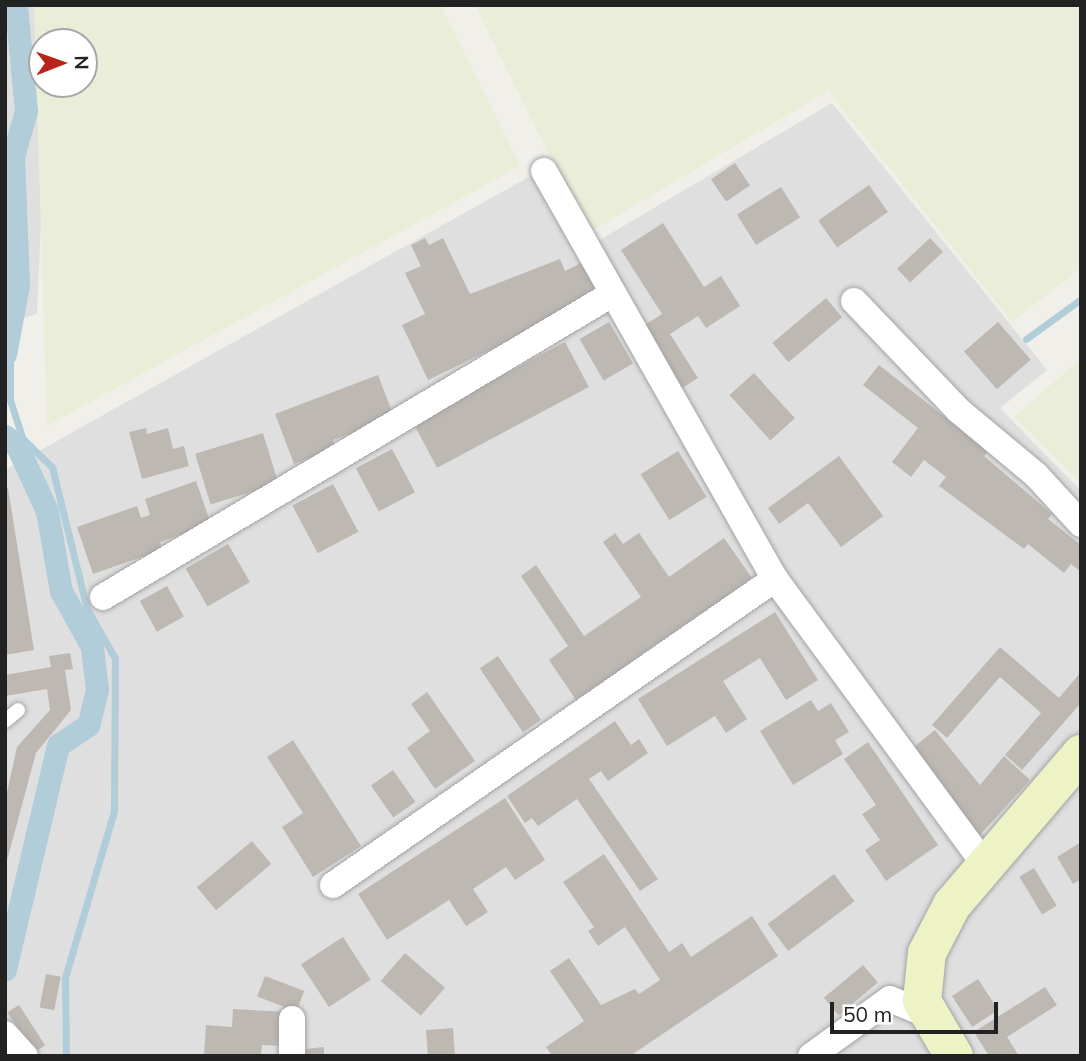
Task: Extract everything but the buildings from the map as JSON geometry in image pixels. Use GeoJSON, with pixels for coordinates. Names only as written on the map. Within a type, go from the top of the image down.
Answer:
{"type":"FeatureCollection","features":[{"type":"Feature","properties":{"kind":"main road"},"geometry":{"type":"LineString","coordinates":[[954,1056],[928,1014],[920,986],[927,953],[952,905],[1081,754]]}},
{"type":"Feature","properties":{"kind":"street"},"geometry":{"type":"LineString","coordinates":[[544,172],[775,579],[985,865]]}},
{"type":"Feature","properties":{"kind":"street"},"geometry":{"type":"LineString","coordinates":[[103,597],[612,294]]}},
{"type":"Feature","properties":{"kind":"street"},"geometry":{"type":"LineString","coordinates":[[854,301],[958,410],[1036,475],[1081,524]]}},
{"type":"Feature","properties":{"kind":"street"},"geometry":{"type":"LineString","coordinates":[[333,885],[775,579]]}},
{"type":"Feature","properties":{"kind":"street"},"geometry":{"type":"LineString","coordinates":[[811,1056],[890,999],[927,953]]}},
{"type":"Feature","properties":{"kind":"street"},"geometry":{"type":"LineString","coordinates":[[890,999],[928,1014]]}},
{"type":"Feature","properties":{"kind":"street"},"geometry":{"type":"LineString","coordinates":[[292,1019],[292,1056]]}},
{"type":"Feature","properties":{"kind":"lane"},"geometry":{"type":"LineString","coordinates":[[5,721],[18,710]]}},
{"type":"Feature","properties":{"kind":"shaded area"},"geometry":{"type":"Polygon","coordinates":[[[5,5],[50,5],[45,28],[28,28],[28,98],[46,98],[37,314],[5,324],[5,5]]]}},
{"type":"Feature","properties":{"kind":"shaded area"},"geometry":{"type":"Polygon","coordinates":[[[832,103],[1047,370],[1000,408],[1081,491],[1081,1056],[5,1056],[5,470],[534,174],[581,251],[832,103]]]}},
{"type":"Feature","properties":{"kind":"green space"},"geometry":{"type":"Polygon","coordinates":[[[34,5],[441,5],[520,166],[47,426],[37,98],[98,98],[98,28],[35,28],[34,5]]]}},
{"type":"Feature","properties":{"kind":"green space"},"geometry":{"type":"Polygon","coordinates":[[[475,5],[1081,5],[1081,268],[1012,322],[828,91],[588,233],[475,5]]]}},
{"type":"Feature","properties":{"kind":"green space"},"geometry":{"type":"Polygon","coordinates":[[[1081,359],[1081,483],[1014,417],[1081,359]]]}},
{"type":"Feature","properties":{"kind":"waterway"},"geometry":{"type":"LineString","coordinates":[[5,354],[18,285],[13,156],[26,111],[16,5]]}},
{"type":"Feature","properties":{"kind":"waterway"},"geometry":{"type":"LineString","coordinates":[[1026,339],[1081,299]]}},
{"type":"Feature","properties":{"kind":"waterway"},"geometry":{"type":"LineString","coordinates":[[10,339],[10,400],[22,438],[52,467],[87,609],[115,658],[114,811],[65,977],[66,1056]]}},
{"type":"Feature","properties":{"kind":"waterway"},"geometry":{"type":"LineString","coordinates":[[5,436],[17,446],[47,511],[61,591],[92,647],[97,690],[88,725],[58,745],[5,970]]}}]}
